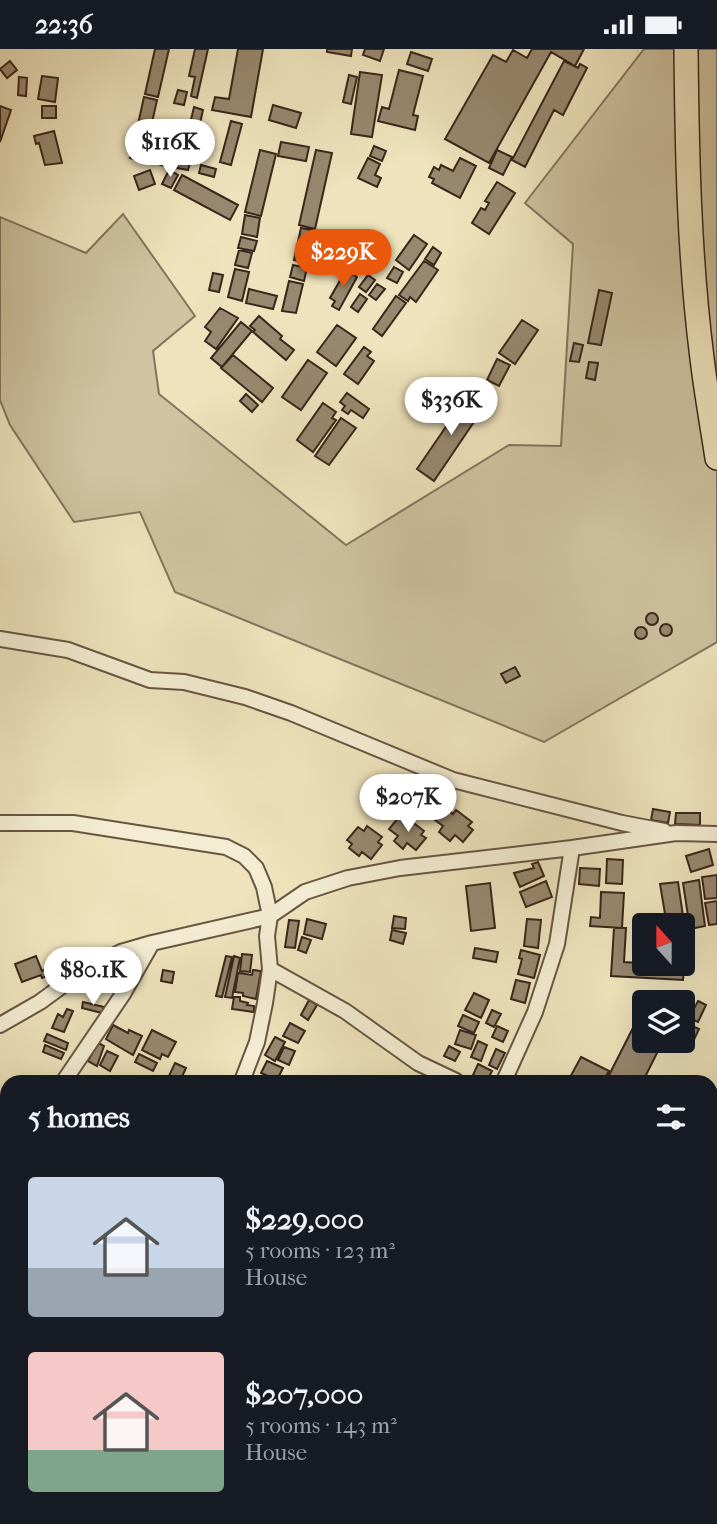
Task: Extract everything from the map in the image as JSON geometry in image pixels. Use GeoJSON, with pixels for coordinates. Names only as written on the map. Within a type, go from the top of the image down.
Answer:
{"type":"FeatureCollection","features":[{"type":"Feature","properties":{"kind":"highway"},"geometry":{"type":"LineString","coordinates":[[686,49],[689,201],[695,291],[717,458]]}},
{"type":"Feature","properties":{"kind":"street"},"geometry":{"type":"LineString","coordinates":[[0,639],[68,650],[150,680],[184,682],[245,697],[291,713],[453,780],[622,823],[676,833],[717,834]]}},
{"type":"Feature","properties":{"kind":"street"},"geometry":{"type":"LineString","coordinates":[[0,823],[73,823],[226,847],[244,856],[256,868],[264,887],[270,916],[267,936],[270,969],[257,1042],[245,1075]]}},
{"type":"Feature","properties":{"kind":"street"},"geometry":{"type":"LineString","coordinates":[[0,1025],[101,961],[152,943],[270,916],[305,892],[375,871],[676,833]]}},
{"type":"Feature","properties":{"kind":"street"},"geometry":{"type":"LineString","coordinates":[[507,1075],[531,1021],[557,944],[572,848]]}},
{"type":"Feature","properties":{"kind":"street"},"geometry":{"type":"LineString","coordinates":[[68,1075],[124,994],[152,943]]}},
{"type":"Feature","properties":{"kind":"street"},"geometry":{"type":"LineString","coordinates":[[270,969],[345,1011],[418,1063],[443,1075]]}},
{"type":"Feature","properties":{"kind":"shaded area"},"geometry":{"type":"Polygon","coordinates":[[[644,49],[717,49],[717,642],[544,742],[175,592],[140,512],[74,522],[10,425],[0,400],[0,217],[86,253],[123,214],[195,316],[153,351],[159,394],[346,545],[509,445],[561,446],[573,244],[525,203],[644,49]]]}},
{"type":"Feature","properties":{"kind":"building"},"geometry":{"type":"Polygon","coordinates":[[[155,49],[169,49],[158,97],[145,94],[155,49]]]}},
{"type":"Feature","properties":{"kind":"building"},"geometry":{"type":"Polygon","coordinates":[[[195,49],[208,49],[197,98],[191,96],[195,77],[189,76],[195,49]]]}},
{"type":"Feature","properties":{"kind":"building"},"geometry":{"type":"Polygon","coordinates":[[[238,49],[263,49],[251,117],[212,110],[215,97],[229,99],[238,49]]]}},
{"type":"Feature","properties":{"kind":"building"},"geometry":{"type":"Polygon","coordinates":[[[327,49],[352,49],[351,56],[327,52],[327,49]]]}},
{"type":"Feature","properties":{"kind":"building"},"geometry":{"type":"Polygon","coordinates":[[[365,49],[384,49],[380,61],[363,55],[365,49]]]}},
{"type":"Feature","properties":{"kind":"building"},"geometry":{"type":"Polygon","coordinates":[[[532,49],[584,49],[575,66],[551,52],[489,163],[445,139],[493,55],[506,62],[513,50],[527,58],[532,49]]]}},
{"type":"Feature","properties":{"kind":"building"},"geometry":{"type":"Polygon","coordinates":[[[411,52],[432,59],[428,71],[407,64],[411,52]]]}},
{"type":"Feature","properties":{"kind":"building"},"geometry":{"type":"Polygon","coordinates":[[[10,61],[17,70],[7,78],[0,69],[10,61]]]}},
{"type":"Feature","properties":{"kind":"building"},"geometry":{"type":"Polygon","coordinates":[[[564,61],[578,68],[580,64],[587,68],[563,115],[554,110],[525,167],[512,160],[564,61]]]}},
{"type":"Feature","properties":{"kind":"building"},"geometry":{"type":"Polygon","coordinates":[[[399,70],[423,76],[413,115],[418,116],[415,130],[378,121],[382,107],[389,109],[399,70]]]}},
{"type":"Feature","properties":{"kind":"building"},"geometry":{"type":"Polygon","coordinates":[[[360,72],[382,75],[372,137],[351,134],[360,72]]]}},
{"type":"Feature","properties":{"kind":"building"},"geometry":{"type":"Polygon","coordinates":[[[349,75],[357,77],[351,104],[343,102],[349,75]]]}},
{"type":"Feature","properties":{"kind":"building"},"geometry":{"type":"Polygon","coordinates":[[[42,76],[58,78],[55,102],[38,99],[42,76]]]}},
{"type":"Feature","properties":{"kind":"building"},"geometry":{"type":"Polygon","coordinates":[[[19,77],[27,78],[26,96],[18,95],[19,77]]]}},
{"type":"Feature","properties":{"kind":"building"},"geometry":{"type":"Polygon","coordinates":[[[178,90],[187,92],[184,105],[174,103],[178,90]]]}},
{"type":"Feature","properties":{"kind":"building"},"geometry":{"type":"Polygon","coordinates":[[[144,97],[157,100],[148,141],[135,138],[144,97]]]}},
{"type":"Feature","properties":{"kind":"building"},"geometry":{"type":"Polygon","coordinates":[[[273,105],[301,113],[296,128],[269,120],[273,105]]]}},
{"type":"Feature","properties":{"kind":"building"},"geometry":{"type":"Polygon","coordinates":[[[0,106],[11,110],[0,142],[0,106]]]}},
{"type":"Feature","properties":{"kind":"building"},"geometry":{"type":"Polygon","coordinates":[[[42,106],[56,106],[56,118],[42,118],[42,106]]]}},
{"type":"Feature","properties":{"kind":"building"},"geometry":{"type":"Polygon","coordinates":[[[194,107],[203,110],[193,155],[183,153],[194,107]]]}},
{"type":"Feature","properties":{"kind":"building"},"geometry":{"type":"Polygon","coordinates":[[[231,121],[242,124],[231,165],[220,162],[231,121]]]}},
{"type":"Feature","properties":{"kind":"building"},"geometry":{"type":"Polygon","coordinates":[[[54,131],[62,163],[45,165],[39,143],[36,144],[34,136],[54,131]]]}},
{"type":"Feature","properties":{"kind":"building"},"geometry":{"type":"Polygon","coordinates":[[[138,141],[144,142],[143,161],[130,158],[138,141]]]}},
{"type":"Feature","properties":{"kind":"building"},"geometry":{"type":"Polygon","coordinates":[[[281,142],[309,147],[306,161],[278,156],[281,142]]]}},
{"type":"Feature","properties":{"kind":"building"},"geometry":{"type":"Polygon","coordinates":[[[374,146],[386,151],[382,161],[370,156],[374,146]]]}},
{"type":"Feature","properties":{"kind":"building"},"geometry":{"type":"Polygon","coordinates":[[[260,150],[276,154],[261,216],[245,212],[260,150]]]}},
{"type":"Feature","properties":{"kind":"building"},"geometry":{"type":"Polygon","coordinates":[[[316,150],[332,153],[315,229],[299,225],[316,150]]]}},
{"type":"Feature","properties":{"kind":"building"},"geometry":{"type":"Polygon","coordinates":[[[497,150],[512,157],[503,175],[489,168],[497,150]]]}},
{"type":"Feature","properties":{"kind":"building"},"geometry":{"type":"Polygon","coordinates":[[[150,153],[167,157],[165,166],[148,161],[150,153]]]}},
{"type":"Feature","properties":{"kind":"building"},"geometry":{"type":"Polygon","coordinates":[[[180,156],[191,159],[188,170],[177,168],[180,156]]]}},
{"type":"Feature","properties":{"kind":"building"},"geometry":{"type":"Polygon","coordinates":[[[368,158],[380,164],[375,175],[381,178],[377,187],[358,178],[368,158]]]}},
{"type":"Feature","properties":{"kind":"building"},"geometry":{"type":"Polygon","coordinates":[[[460,158],[476,166],[460,198],[432,183],[434,179],[429,177],[434,167],[439,170],[441,165],[453,171],[460,158]]]}},
{"type":"Feature","properties":{"kind":"building"},"geometry":{"type":"Polygon","coordinates":[[[201,165],[216,169],[214,177],[199,173],[201,165]]]}},
{"type":"Feature","properties":{"kind":"building"},"geometry":{"type":"Polygon","coordinates":[[[150,170],[155,184],[139,190],[134,176],[150,170]]]}},
{"type":"Feature","properties":{"kind":"building"},"geometry":{"type":"Polygon","coordinates":[[[169,170],[178,175],[171,188],[162,184],[169,170]]]}},
{"type":"Feature","properties":{"kind":"building"},"geometry":{"type":"Polygon","coordinates":[[[182,175],[238,205],[230,220],[174,190],[182,175]]]}},
{"type":"Feature","properties":{"kind":"building"},"geometry":{"type":"Polygon","coordinates":[[[497,182],[515,193],[489,234],[472,223],[481,208],[485,210],[489,203],[485,201],[497,182]]]}},
{"type":"Feature","properties":{"kind":"building"},"geometry":{"type":"Polygon","coordinates":[[[245,215],[260,218],[257,237],[242,234],[245,215]]]}},
{"type":"Feature","properties":{"kind":"building"},"geometry":{"type":"Polygon","coordinates":[[[301,228],[317,231],[310,264],[294,260],[301,228]]]}},
{"type":"Feature","properties":{"kind":"building"},"geometry":{"type":"Polygon","coordinates":[[[414,235],[427,244],[409,270],[396,260],[414,235]]]}},
{"type":"Feature","properties":{"kind":"building"},"geometry":{"type":"Polygon","coordinates":[[[241,237],[257,241],[254,251],[238,248],[241,237]]]}},
{"type":"Feature","properties":{"kind":"building"},"geometry":{"type":"Polygon","coordinates":[[[433,247],[441,253],[434,265],[425,259],[433,247]]]}},
{"type":"Feature","properties":{"kind":"building"},"geometry":{"type":"Polygon","coordinates":[[[239,250],[252,253],[248,268],[235,265],[239,250]]]}},
{"type":"Feature","properties":{"kind":"building"},"geometry":{"type":"Polygon","coordinates":[[[424,261],[438,270],[416,302],[410,297],[408,301],[399,295],[424,261]]]}},
{"type":"Feature","properties":{"kind":"building"},"geometry":{"type":"Polygon","coordinates":[[[293,265],[307,268],[304,281],[290,277],[293,265]]]}},
{"type":"Feature","properties":{"kind":"building"},"geometry":{"type":"Polygon","coordinates":[[[394,267],[403,272],[397,283],[387,278],[394,267]]]}},
{"type":"Feature","properties":{"kind":"building"},"geometry":{"type":"Polygon","coordinates":[[[235,269],[249,272],[242,301],[228,297],[235,269]]]}},
{"type":"Feature","properties":{"kind":"building"},"geometry":{"type":"Polygon","coordinates":[[[346,270],[357,277],[339,310],[332,306],[335,301],[330,298],[346,270]]]}},
{"type":"Feature","properties":{"kind":"building"},"geometry":{"type":"Polygon","coordinates":[[[213,273],[223,275],[219,292],[209,290],[213,273]]]}},
{"type":"Feature","properties":{"kind":"building"},"geometry":{"type":"Polygon","coordinates":[[[368,275],[375,280],[366,292],[359,287],[368,275]]]}},
{"type":"Feature","properties":{"kind":"building"},"geometry":{"type":"Polygon","coordinates":[[[289,281],[303,284],[296,313],[282,311],[289,281]]]}},
{"type":"Feature","properties":{"kind":"building"},"geometry":{"type":"Polygon","coordinates":[[[377,284],[385,289],[376,300],[369,295],[377,284]]]}},
{"type":"Feature","properties":{"kind":"building"},"geometry":{"type":"Polygon","coordinates":[[[249,289],[277,296],[273,309],[246,303],[249,289]]]}},
{"type":"Feature","properties":{"kind":"building"},"geometry":{"type":"Polygon","coordinates":[[[599,290],[612,293],[601,345],[588,343],[599,290]]]}},
{"type":"Feature","properties":{"kind":"building"},"geometry":{"type":"Polygon","coordinates":[[[360,294],[367,299],[358,312],[351,307],[360,294]]]}},
{"type":"Feature","properties":{"kind":"building"},"geometry":{"type":"Polygon","coordinates":[[[396,296],[406,303],[382,336],[373,329],[396,296]]]}},
{"type":"Feature","properties":{"kind":"building"},"geometry":{"type":"Polygon","coordinates":[[[220,308],[238,318],[216,349],[205,341],[211,332],[205,327],[220,308]]]}},
{"type":"Feature","properties":{"kind":"building"},"geometry":{"type":"Polygon","coordinates":[[[259,316],[294,350],[286,360],[253,332],[255,330],[250,326],[259,316]]]}},
{"type":"Feature","properties":{"kind":"building"},"geometry":{"type":"Polygon","coordinates":[[[522,320],[538,330],[515,364],[499,353],[522,320]]]}},
{"type":"Feature","properties":{"kind":"building"},"geometry":{"type":"Polygon","coordinates":[[[241,322],[252,331],[222,367],[211,358],[241,322]]]}},
{"type":"Feature","properties":{"kind":"building"},"geometry":{"type":"Polygon","coordinates":[[[337,325],[356,338],[336,366],[317,352],[337,325]]]}},
{"type":"Feature","properties":{"kind":"building"},"geometry":{"type":"Polygon","coordinates":[[[574,343],[583,345],[579,362],[570,361],[574,343]]]}},
{"type":"Feature","properties":{"kind":"building"},"geometry":{"type":"Polygon","coordinates":[[[364,347],[371,352],[367,356],[374,361],[358,384],[344,374],[364,347]]]}},
{"type":"Feature","properties":{"kind":"building"},"geometry":{"type":"Polygon","coordinates":[[[233,355],[273,388],[262,402],[221,368],[233,355]]]}},
{"type":"Feature","properties":{"kind":"building"},"geometry":{"type":"Polygon","coordinates":[[[497,359],[510,365],[499,386],[487,380],[497,359]]]}},
{"type":"Feature","properties":{"kind":"building"},"geometry":{"type":"Polygon","coordinates":[[[308,360],[327,373],[301,410],[282,397],[308,360]]]}},
{"type":"Feature","properties":{"kind":"building"},"geometry":{"type":"Polygon","coordinates":[[[589,362],[598,363],[595,380],[586,378],[589,362]]]}},
{"type":"Feature","properties":{"kind":"building"},"geometry":{"type":"Polygon","coordinates":[[[347,393],[369,409],[363,418],[351,410],[348,414],[342,410],[345,406],[340,402],[347,393]]]}},
{"type":"Feature","properties":{"kind":"building"},"geometry":{"type":"Polygon","coordinates":[[[469,393],[486,404],[434,481],[417,469],[469,393]]]}},
{"type":"Feature","properties":{"kind":"building"},"geometry":{"type":"Polygon","coordinates":[[[246,394],[258,405],[252,412],[240,401],[246,394]]]}},
{"type":"Feature","properties":{"kind":"building"},"geometry":{"type":"Polygon","coordinates":[[[323,403],[336,412],[332,418],[336,420],[313,452],[297,440],[323,403]]]}},
{"type":"Feature","properties":{"kind":"building"},"geometry":{"type":"Polygon","coordinates":[[[341,418],[356,428],[329,465],[315,456],[341,418]]]}},
{"type":"Feature","properties":{"kind":"building"},"geometry":{"type":"Polygon","coordinates":[[[652,613],[658,619],[652,625],[646,619],[652,613]]]}},
{"type":"Feature","properties":{"kind":"building"},"geometry":{"type":"Polygon","coordinates":[[[666,624],[672,630],[666,636],[660,630],[666,624]]]}},
{"type":"Feature","properties":{"kind":"building"},"geometry":{"type":"Polygon","coordinates":[[[641,627],[647,633],[641,639],[635,633],[641,627]]]}},
{"type":"Feature","properties":{"kind":"building"},"geometry":{"type":"Polygon","coordinates":[[[515,667],[520,676],[506,683],[501,674],[515,667]]]}},
{"type":"Feature","properties":{"kind":"building"},"geometry":{"type":"Polygon","coordinates":[[[445,808],[453,814],[456,810],[472,822],[468,826],[473,830],[463,842],[455,835],[450,841],[439,832],[443,826],[435,820],[445,808]]]}},
{"type":"Feature","properties":{"kind":"building"},"geometry":{"type":"Polygon","coordinates":[[[653,809],[670,812],[668,823],[651,820],[653,809]]]}},
{"type":"Feature","properties":{"kind":"building"},"geometry":{"type":"Polygon","coordinates":[[[676,813],[700,813],[700,825],[675,824],[676,813]]]}},
{"type":"Feature","properties":{"kind":"building"},"geometry":{"type":"Polygon","coordinates":[[[399,817],[405,822],[407,818],[424,831],[421,835],[426,838],[416,850],[407,843],[403,849],[394,841],[398,836],[389,829],[399,817]]]}},
{"type":"Feature","properties":{"kind":"building"},"geometry":{"type":"Polygon","coordinates":[[[367,826],[382,837],[378,842],[382,845],[371,859],[362,852],[359,856],[349,848],[352,844],[347,840],[358,827],[364,831],[367,826]]]}},
{"type":"Feature","properties":{"kind":"building"},"geometry":{"type":"Polygon","coordinates":[[[709,849],[713,865],[691,872],[686,856],[709,849]]]}},
{"type":"Feature","properties":{"kind":"building"},"geometry":{"type":"Polygon","coordinates":[[[607,859],[623,860],[622,884],[606,883],[607,859]]]}},
{"type":"Feature","properties":{"kind":"building"},"geometry":{"type":"Polygon","coordinates":[[[538,862],[544,876],[520,887],[514,873],[534,868],[532,864],[538,862]]]}},
{"type":"Feature","properties":{"kind":"building"},"geometry":{"type":"Polygon","coordinates":[[[580,868],[600,869],[599,886],[579,884],[580,868]]]}},
{"type":"Feature","properties":{"kind":"building"},"geometry":{"type":"Polygon","coordinates":[[[717,875],[717,898],[705,899],[702,877],[717,875]]]}},
{"type":"Feature","properties":{"kind":"building"},"geometry":{"type":"Polygon","coordinates":[[[699,880],[705,926],[695,928],[695,913],[688,913],[683,883],[699,880]]]}},
{"type":"Feature","properties":{"kind":"building"},"geometry":{"type":"Polygon","coordinates":[[[546,881],[552,897],[526,907],[520,892],[546,881]]]}},
{"type":"Feature","properties":{"kind":"building"},"geometry":{"type":"Polygon","coordinates":[[[678,882],[683,913],[665,913],[660,884],[678,882]]]}},
{"type":"Feature","properties":{"kind":"building"},"geometry":{"type":"Polygon","coordinates":[[[490,883],[495,928],[471,931],[466,886],[490,883]]]}},
{"type":"Feature","properties":{"kind":"building"},"geometry":{"type":"Polygon","coordinates":[[[601,892],[624,893],[622,928],[590,926],[591,917],[600,918],[601,892]]]}},
{"type":"Feature","properties":{"kind":"building"},"geometry":{"type":"Polygon","coordinates":[[[717,901],[717,924],[709,925],[705,903],[717,901]]]}},
{"type":"Feature","properties":{"kind":"building"},"geometry":{"type":"Polygon","coordinates":[[[394,916],[406,918],[405,929],[392,928],[394,916]]]}},
{"type":"Feature","properties":{"kind":"building"},"geometry":{"type":"Polygon","coordinates":[[[307,919],[326,924],[322,939],[304,934],[307,919]]]}},
{"type":"Feature","properties":{"kind":"building"},"geometry":{"type":"Polygon","coordinates":[[[527,919],[541,920],[538,948],[524,946],[527,919]]]}},
{"type":"Feature","properties":{"kind":"building"},"geometry":{"type":"Polygon","coordinates":[[[289,920],[299,921],[295,948],[285,947],[289,920]]]}},
{"type":"Feature","properties":{"kind":"building"},"geometry":{"type":"Polygon","coordinates":[[[614,928],[626,928],[624,962],[632,963],[632,977],[683,977],[683,980],[611,976],[614,928]]]}},
{"type":"Feature","properties":{"kind":"building"},"geometry":{"type":"Polygon","coordinates":[[[392,930],[406,933],[403,944],[390,940],[392,930]]]}},
{"type":"Feature","properties":{"kind":"building"},"geometry":{"type":"Polygon","coordinates":[[[302,937],[311,940],[306,953],[298,950],[302,937]]]}},
{"type":"Feature","properties":{"kind":"building"},"geometry":{"type":"Polygon","coordinates":[[[475,948],[498,952],[496,962],[473,958],[475,948]]]}},
{"type":"Feature","properties":{"kind":"building"},"geometry":{"type":"Polygon","coordinates":[[[521,950],[540,955],[534,978],[518,974],[522,959],[519,958],[521,950]]]}},
{"type":"Feature","properties":{"kind":"building"},"geometry":{"type":"Polygon","coordinates":[[[242,954],[252,955],[250,972],[240,971],[242,954]]]}},
{"type":"Feature","properties":{"kind":"building"},"geometry":{"type":"Polygon","coordinates":[[[36,956],[42,971],[45,969],[48,976],[42,978],[41,975],[22,982],[15,964],[36,956]]]}},
{"type":"Feature","properties":{"kind":"building"},"geometry":{"type":"Polygon","coordinates":[[[226,956],[232,957],[222,997],[216,996],[226,956]]]}},
{"type":"Feature","properties":{"kind":"building"},"geometry":{"type":"Polygon","coordinates":[[[234,956],[240,958],[232,998],[225,997],[234,956]]]}},
{"type":"Feature","properties":{"kind":"building"},"geometry":{"type":"Polygon","coordinates":[[[163,970],[174,972],[172,983],[161,981],[163,970]]]}},
{"type":"Feature","properties":{"kind":"building"},"geometry":{"type":"Polygon","coordinates":[[[253,970],[261,971],[256,999],[235,992],[238,973],[252,975],[253,970]]]}},
{"type":"Feature","properties":{"kind":"building"},"geometry":{"type":"Polygon","coordinates":[[[113,975],[114,988],[93,990],[92,977],[113,975]]]}},
{"type":"Feature","properties":{"kind":"building"},"geometry":{"type":"Polygon","coordinates":[[[516,980],[530,983],[525,1003],[511,999],[516,980]]]}},
{"type":"Feature","properties":{"kind":"building"},"geometry":{"type":"Polygon","coordinates":[[[474,993],[489,1000],[481,1018],[465,1010],[474,993]]]}},
{"type":"Feature","properties":{"kind":"building"},"geometry":{"type":"Polygon","coordinates":[[[234,997],[240,997],[240,1001],[254,1006],[254,1012],[232,1009],[234,997]]]}},
{"type":"Feature","properties":{"kind":"building"},"geometry":{"type":"Polygon","coordinates":[[[309,1000],[317,1005],[308,1020],[301,1015],[309,1000]]]}},
{"type":"Feature","properties":{"kind":"building"},"geometry":{"type":"Polygon","coordinates":[[[698,1001],[706,1005],[698,1022],[695,1021],[695,1007],[698,1001]]]}},
{"type":"Feature","properties":{"kind":"building"},"geometry":{"type":"Polygon","coordinates":[[[83,1002],[104,1007],[102,1013],[82,1008],[83,1002]]]}},
{"type":"Feature","properties":{"kind":"building"},"geometry":{"type":"Polygon","coordinates":[[[67,1009],[73,1011],[64,1032],[52,1028],[58,1014],[63,1017],[67,1009]]]}},
{"type":"Feature","properties":{"kind":"building"},"geometry":{"type":"Polygon","coordinates":[[[492,1010],[501,1014],[494,1027],[486,1023],[492,1010]]]}},
{"type":"Feature","properties":{"kind":"building"},"geometry":{"type":"Polygon","coordinates":[[[463,1015],[479,1022],[474,1033],[458,1026],[463,1015]]]}},
{"type":"Feature","properties":{"kind":"building"},"geometry":{"type":"Polygon","coordinates":[[[290,1023],[305,1031],[298,1043],[283,1036],[290,1023]]]}},
{"type":"Feature","properties":{"kind":"building"},"geometry":{"type":"Polygon","coordinates":[[[113,1025],[128,1033],[129,1030],[142,1036],[133,1055],[106,1039],[113,1025]]]}},
{"type":"Feature","properties":{"kind":"building"},"geometry":{"type":"Polygon","coordinates":[[[497,1026],[508,1031],[503,1042],[492,1037],[497,1026]]]}},
{"type":"Feature","properties":{"kind":"building"},"geometry":{"type":"Polygon","coordinates":[[[152,1030],[176,1042],[168,1057],[162,1054],[160,1059],[142,1050],[152,1030]]]}},
{"type":"Feature","properties":{"kind":"building"},"geometry":{"type":"Polygon","coordinates":[[[460,1030],[476,1035],[471,1049],[455,1044],[460,1030]]]}},
{"type":"Feature","properties":{"kind":"building"},"geometry":{"type":"Polygon","coordinates":[[[632,1030],[632,1053],[657,1053],[646,1075],[609,1075],[632,1030]]]}},
{"type":"Feature","properties":{"kind":"building"},"geometry":{"type":"Polygon","coordinates":[[[47,1034],[68,1043],[66,1050],[44,1041],[47,1034]]]}},
{"type":"Feature","properties":{"kind":"building"},"geometry":{"type":"Polygon","coordinates":[[[275,1037],[285,1042],[275,1061],[265,1055],[275,1037]]]}},
{"type":"Feature","properties":{"kind":"building"},"geometry":{"type":"Polygon","coordinates":[[[478,1041],[487,1045],[481,1061],[471,1057],[478,1041]]]}},
{"type":"Feature","properties":{"kind":"building"},"geometry":{"type":"Polygon","coordinates":[[[98,1043],[104,1046],[97,1066],[88,1061],[98,1043]]]}},
{"type":"Feature","properties":{"kind":"building"},"geometry":{"type":"Polygon","coordinates":[[[45,1045],[64,1053],[61,1059],[43,1052],[45,1045]]]}},
{"type":"Feature","properties":{"kind":"building"},"geometry":{"type":"Polygon","coordinates":[[[449,1046],[460,1052],[455,1061],[444,1056],[449,1046]]]}},
{"type":"Feature","properties":{"kind":"building"},"geometry":{"type":"Polygon","coordinates":[[[284,1047],[295,1051],[289,1065],[278,1060],[284,1047]]]}},
{"type":"Feature","properties":{"kind":"building"},"geometry":{"type":"Polygon","coordinates":[[[496,1049],[505,1053],[497,1069],[489,1065],[496,1049]]]}},
{"type":"Feature","properties":{"kind":"building"},"geometry":{"type":"Polygon","coordinates":[[[107,1051],[118,1056],[110,1071],[100,1065],[107,1051]]]}},
{"type":"Feature","properties":{"kind":"building"},"geometry":{"type":"Polygon","coordinates":[[[139,1054],[157,1063],[153,1071],[135,1062],[139,1054]]]}},
{"type":"Feature","properties":{"kind":"building"},"geometry":{"type":"Polygon","coordinates":[[[581,1057],[609,1071],[607,1075],[571,1075],[581,1057]]]}},
{"type":"Feature","properties":{"kind":"building"},"geometry":{"type":"Polygon","coordinates":[[[267,1061],[283,1068],[280,1075],[261,1073],[267,1061]]]}},
{"type":"Feature","properties":{"kind":"building"},"geometry":{"type":"Polygon","coordinates":[[[175,1063],[186,1068],[183,1075],[169,1075],[175,1063]]]}},
{"type":"Feature","properties":{"kind":"building"},"geometry":{"type":"Polygon","coordinates":[[[478,1064],[492,1071],[490,1075],[473,1075],[478,1064]]]}}]}
